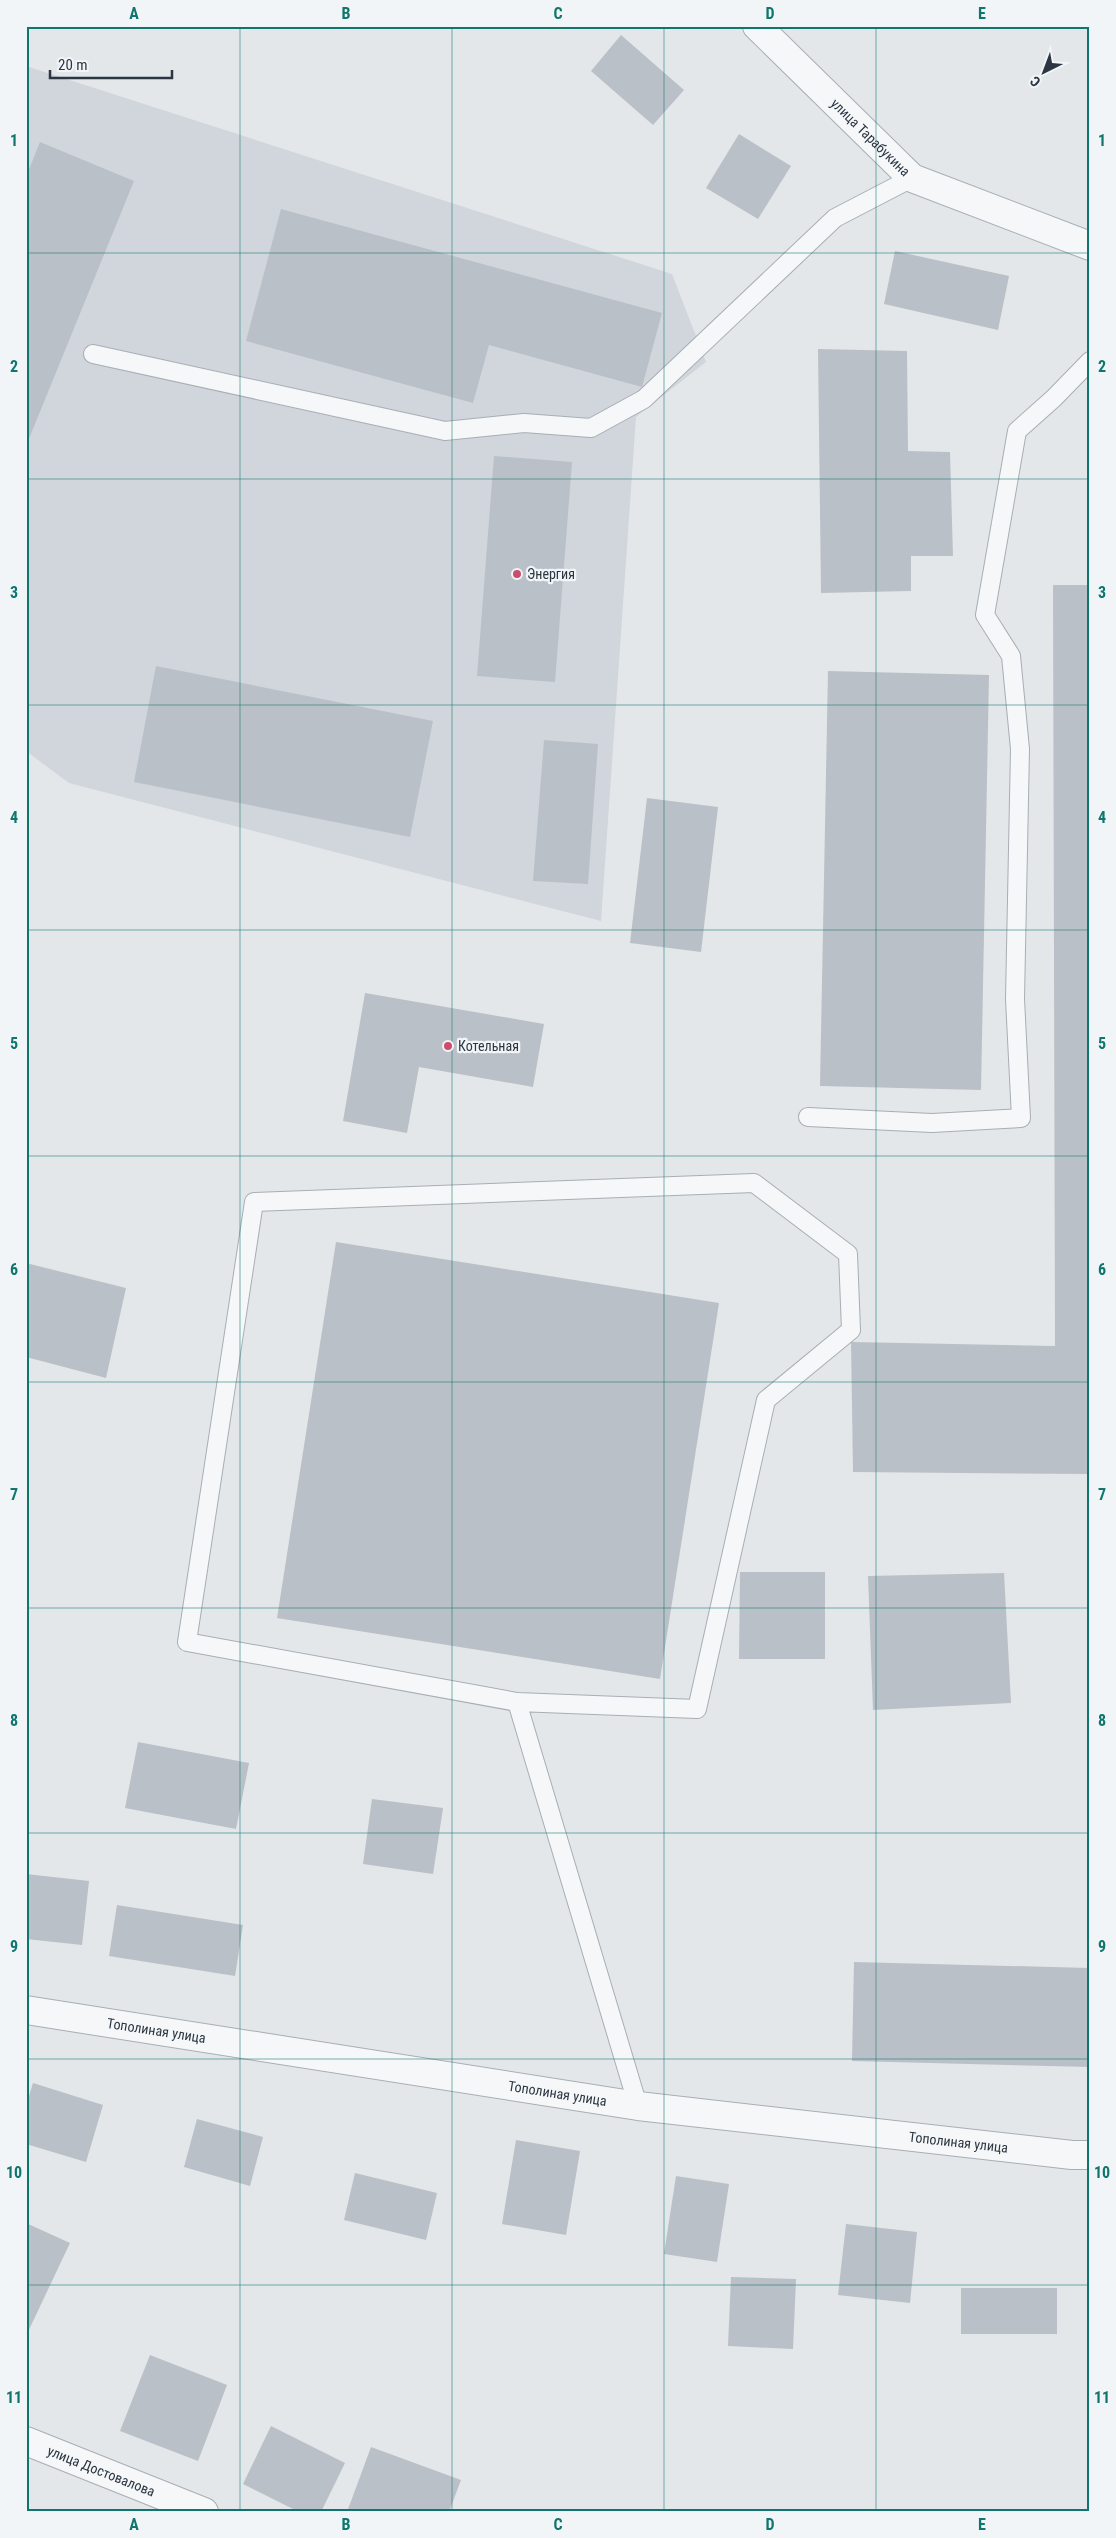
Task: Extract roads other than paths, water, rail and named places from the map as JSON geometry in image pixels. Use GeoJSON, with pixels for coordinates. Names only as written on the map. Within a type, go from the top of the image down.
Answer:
{"type":"FeatureCollection","features":[{"type":"Feature","properties":{"kind":"street","name":"улица Тарабукина"},"geometry":{"type":"LineString","coordinates":[[757,26],[912,178],[1090,246]]}},
{"type":"Feature","properties":{"kind":"street","name":"Тополиная улица"},"geometry":{"type":"LineString","coordinates":[[26,2010],[638,2106],[1072,2155],[1090,2155]]}},
{"type":"Feature","properties":{"kind":"street","name":"улица Достовалова"},"geometry":{"type":"LineString","coordinates":[[26,2441],[204,2512]]}},
{"type":"Feature","properties":{"kind":"lane"},"geometry":{"type":"LineString","coordinates":[[93,354],[445,431],[524,423],[591,428],[644,399],[835,218],[912,178]]}},
{"type":"Feature","properties":{"kind":"lane"},"geometry":{"type":"LineString","coordinates":[[808,1117],[932,1123],[1021,1118],[1015,999],[1020,749],[1011,656],[985,615],[1017,431],[1054,398],[1090,361]]}},
{"type":"Feature","properties":{"kind":"lane"},"geometry":{"type":"LineString","coordinates":[[754,1183],[848,1254],[852,1330],[766,1400],[697,1709],[517,1702],[187,1642],[254,1202],[754,1183]]}},
{"type":"Feature","properties":{"kind":"lane"},"geometry":{"type":"LineString","coordinates":[[517,1702],[638,2106]]}},
{"type":"Feature","properties":{"kind":"place","name":"Энергия"},"geometry":{"type":"Point","coordinates":[517,574]}},
{"type":"Feature","properties":{"kind":"place","name":"Котельная"},"geometry":{"type":"Point","coordinates":[448,1046]}}]}
